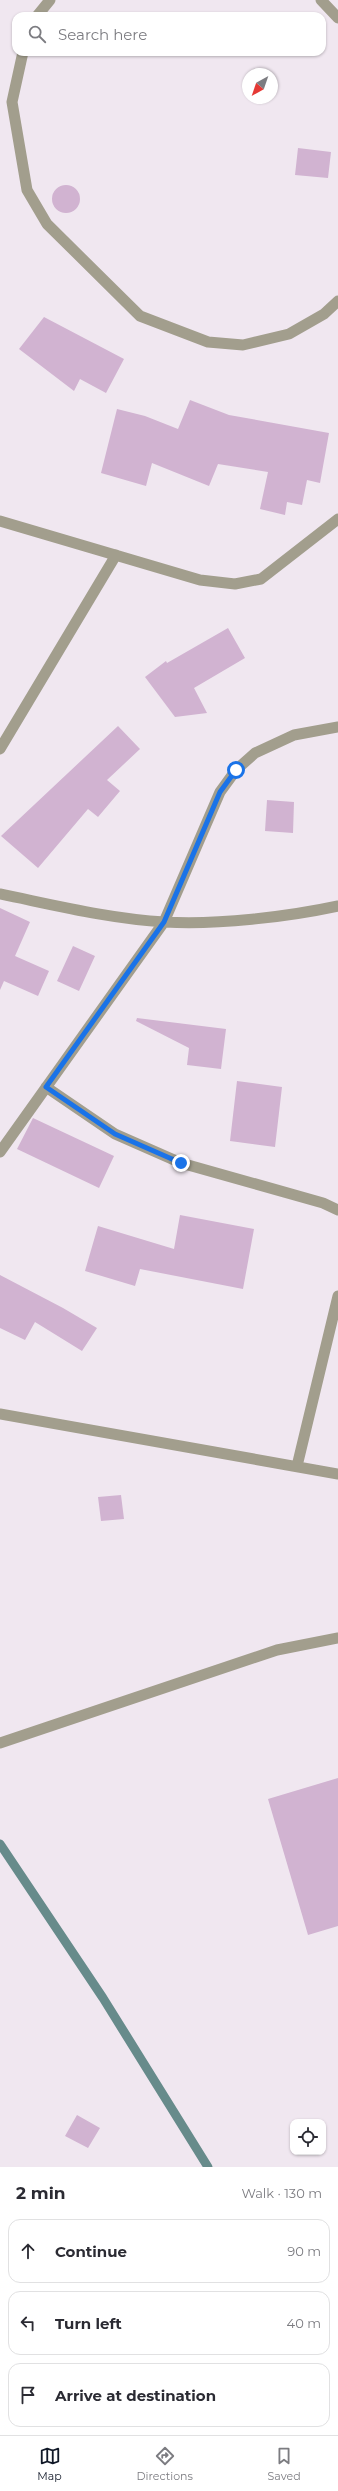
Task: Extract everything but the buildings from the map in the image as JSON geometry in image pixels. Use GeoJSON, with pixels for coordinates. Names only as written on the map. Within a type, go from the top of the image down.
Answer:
{"type":"FeatureCollection","features":[{"type":"Feature","properties":{"kind":"street"},"geometry":{"type":"LineString","coordinates":[[40,12],[50,0]]}},
{"type":"Feature","properties":{"kind":"street"},"geometry":{"type":"LineString","coordinates":[[321,0],[338,18]]}},
{"type":"Feature","properties":{"kind":"street"},"geometry":{"type":"LineString","coordinates":[[22,56],[12,102],[27,190],[47,224],[140,316],[208,342],[243,345],[289,334],[324,314],[338,301]]}},
{"type":"Feature","properties":{"kind":"street"},"geometry":{"type":"LineString","coordinates":[[0,521],[200,580],[235,584],[261,579],[338,519]]}},
{"type":"Feature","properties":{"kind":"street"},"geometry":{"type":"LineString","coordinates":[[0,749],[116,555]]}},
{"type":"Feature","properties":{"kind":"street"},"geometry":{"type":"LineString","coordinates":[[0,1152],[164,922],[220,792],[236,770],[255,753],[294,735],[338,727]]}},
{"type":"Feature","properties":{"kind":"street"},"geometry":{"type":"LineString","coordinates":[[0,894],[72,909],[164,922],[197,922],[306,913],[338,906]]}},
{"type":"Feature","properties":{"kind":"street"},"geometry":{"type":"LineString","coordinates":[[46,1087],[115,1134],[181,1163],[323,1203],[338,1210]]}},
{"type":"Feature","properties":{"kind":"street"},"geometry":{"type":"LineString","coordinates":[[297,1466],[338,1296]]}},
{"type":"Feature","properties":{"kind":"street"},"geometry":{"type":"LineString","coordinates":[[0,1414],[338,1474]]}},
{"type":"Feature","properties":{"kind":"street"},"geometry":{"type":"LineString","coordinates":[[0,1743],[277,1650],[338,1638]]}},
{"type":"Feature","properties":{"kind":"waterway"},"geometry":{"type":"LineString","coordinates":[[0,1844],[103,1998],[208,2167]]}},
{"type":"Feature","properties":{"kind":"route"},"geometry":{"type":"LineString","coordinates":[[181,1163],[115,1134],[46,1087],[164,922],[220,792],[236,770]]}}]}
